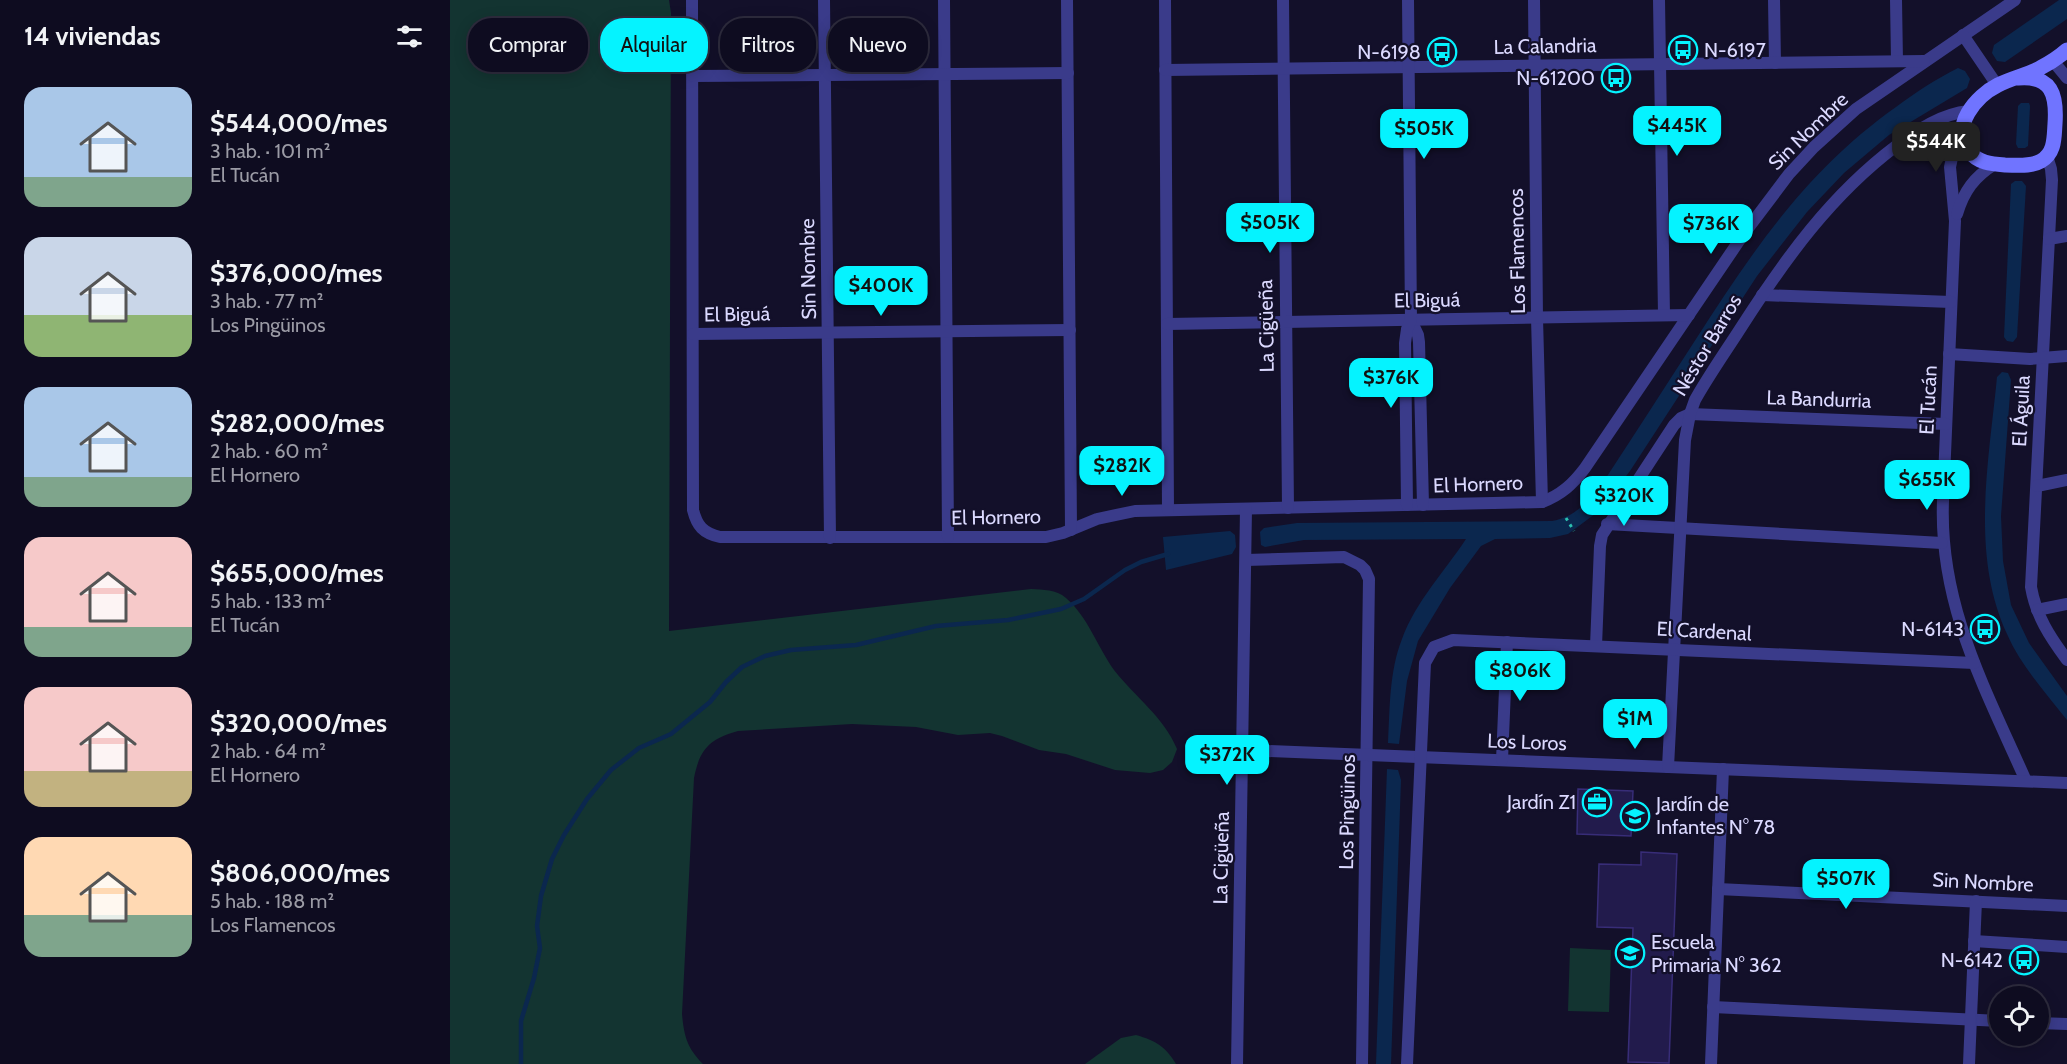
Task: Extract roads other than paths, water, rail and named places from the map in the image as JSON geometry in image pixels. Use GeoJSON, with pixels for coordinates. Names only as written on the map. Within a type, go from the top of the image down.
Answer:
{"type":"FeatureCollection","features":[{"type":"Feature","properties":{"kind":"street"},"geometry":{"type":"LineString","coordinates":[[692,0],[693,334]]}},
{"type":"Feature","properties":{"kind":"street","name":"Sin Nombre"},"geometry":{"type":"LineString","coordinates":[[824,0],[830,538]]}},
{"type":"Feature","properties":{"kind":"street"},"geometry":{"type":"LineString","coordinates":[[944,0],[948,537]]}},
{"type":"Feature","properties":{"kind":"street"},"geometry":{"type":"LineString","coordinates":[[1067,0],[1071,530]]}},
{"type":"Feature","properties":{"kind":"street"},"geometry":{"type":"LineString","coordinates":[[1165,0],[1168,510]]}},
{"type":"Feature","properties":{"kind":"street","name":"La Cigüeña"},"geometry":{"type":"LineString","coordinates":[[1283,0],[1288,508]]}},
{"type":"Feature","properties":{"kind":"street"},"geometry":{"type":"LineString","coordinates":[[1408,0],[1411,320],[1419,342],[1423,505]]}},
{"type":"Feature","properties":{"kind":"street","name":"Los Flamencos"},"geometry":{"type":"LineString","coordinates":[[1534,0],[1537,318],[1542,502]]}},
{"type":"Feature","properties":{"kind":"street"},"geometry":{"type":"LineString","coordinates":[[1659,0],[1665,315]]}},
{"type":"Feature","properties":{"kind":"street"},"geometry":{"type":"LineString","coordinates":[[1774,0],[1774,63]]}},
{"type":"Feature","properties":{"kind":"street"},"geometry":{"type":"LineString","coordinates":[[1896,0],[1897,62]]}},
{"type":"Feature","properties":{"kind":"street","name":"Sin Nombre"},"geometry":{"type":"LineString","coordinates":[[1542,502],[1555,497],[1576,480],[1764,205],[1796,167],[1856,109],[2014,0]]}},
{"type":"Feature","properties":{"kind":"street"},"geometry":{"type":"LineString","coordinates":[[1963,35],[1997,85]]}},
{"type":"Feature","properties":{"kind":"street","name":"Néstor Barros"},"geometry":{"type":"LineString","coordinates":[[1962,133],[1969,111],[1977,101],[1997,85],[2018,78],[2053,61],[2067,50]]}},
{"type":"Feature","properties":{"kind":"street","name":"La Calandria"},"geometry":{"type":"LineString","coordinates":[[1165,70],[1925,61]]}},
{"type":"Feature","properties":{"kind":"street"},"geometry":{"type":"LineString","coordinates":[[2053,61],[2067,78]]}},
{"type":"Feature","properties":{"kind":"street"},"geometry":{"type":"LineString","coordinates":[[693,76],[1068,73]]}},
{"type":"Feature","properties":{"kind":"street"},"geometry":{"type":"LineString","coordinates":[[1962,133],[1964,143],[1970,152],[1978,159],[1995,164],[2027,165],[2041,161],[2047,156],[2054,142],[2056,111],[2052,90],[2045,83],[2036,79],[2018,78]]}},
{"type":"Feature","properties":{"kind":"street"},"geometry":{"type":"LineString","coordinates":[[2056,111],[2067,95]]}},
{"type":"Feature","properties":{"kind":"street","name":"Néstor Barros"},"geometry":{"type":"LineString","coordinates":[[1690,414],[1702,387],[1762,295],[1795,247],[1838,197],[1858,177],[1907,138],[1932,122],[1955,112],[1969,111]]}},
{"type":"Feature","properties":{"kind":"street","name":"El Tucán"},"geometry":{"type":"LineString","coordinates":[[1962,133],[1954,150],[1950,167],[1955,221],[1942,543],[1950,589],[1974,663],[2026,781]]}},
{"type":"Feature","properties":{"kind":"street","name":"El Águila"},"geometry":{"type":"LineString","coordinates":[[2047,156],[2052,174],[2031,587],[2037,610],[2047,632],[2067,660]]}},
{"type":"Feature","properties":{"kind":"street","name":"El Tucán"},"geometry":{"type":"LineString","coordinates":[[1955,221],[1966,189],[1979,175],[1995,164]]}},
{"type":"Feature","properties":{"kind":"street"},"geometry":{"type":"LineString","coordinates":[[2049,239],[2067,236]]}},
{"type":"Feature","properties":{"kind":"street"},"geometry":{"type":"LineString","coordinates":[[1762,295],[1952,302]]}},
{"type":"Feature","properties":{"kind":"street","name":"El Biguá"},"geometry":{"type":"LineString","coordinates":[[1167,324],[1689,315]]}},
{"type":"Feature","properties":{"kind":"street"},"geometry":{"type":"LineString","coordinates":[[1407,506],[1405,343],[1407,328],[1411,320]]}},
{"type":"Feature","properties":{"kind":"street","name":"El Biguá"},"geometry":{"type":"LineString","coordinates":[[693,334],[1070,330]]}},
{"type":"Feature","properties":{"kind":"street","name":"El Hornero"},"geometry":{"type":"LineString","coordinates":[[693,334],[693,510],[701,529],[720,537],[1046,537],[1116,513],[1135,511],[1542,502]]}},
{"type":"Feature","properties":{"kind":"street"},"geometry":{"type":"LineString","coordinates":[[1949,354],[2043,359],[2067,356]]}},
{"type":"Feature","properties":{"kind":"street"},"geometry":{"type":"LineString","coordinates":[[1596,646],[1599,546],[1602,535],[1674,425],[1681,418],[1690,414]]}},
{"type":"Feature","properties":{"kind":"street"},"geometry":{"type":"LineString","coordinates":[[1668,767],[1685,440],[1690,414]]}},
{"type":"Feature","properties":{"kind":"street","name":"La Bandurria"},"geometry":{"type":"LineString","coordinates":[[1690,414],[1946,424]]}},
{"type":"Feature","properties":{"kind":"street"},"geometry":{"type":"LineString","coordinates":[[2037,486],[2067,480]]}},
{"type":"Feature","properties":{"kind":"street","name":"La Cigüeña"},"geometry":{"type":"LineString","coordinates":[[1237,1064],[1246,508]]}},
{"type":"Feature","properties":{"kind":"street"},"geometry":{"type":"LineString","coordinates":[[1607,525],[1942,543]]}},
{"type":"Feature","properties":{"kind":"street","name":"Los Pingüinos"},"geometry":{"type":"LineString","coordinates":[[1245,560],[1336,556],[1352,560],[1360,565],[1365,570],[1370,586],[1362,1064]]}},
{"type":"Feature","properties":{"kind":"street"},"geometry":{"type":"LineString","coordinates":[[2037,610],[2067,604]]}},
{"type":"Feature","properties":{"kind":"street","name":"El Cardenal"},"geometry":{"type":"LineString","coordinates":[[1421,757],[1425,663],[1434,647],[1453,640],[1974,663]]}},
{"type":"Feature","properties":{"kind":"street"},"geometry":{"type":"LineString","coordinates":[[1503,760],[1507,642]]}},
{"type":"Feature","properties":{"kind":"street","name":"Los Loros"},"geometry":{"type":"LineString","coordinates":[[1242,750],[2026,781]]}},
{"type":"Feature","properties":{"kind":"street"},"geometry":{"type":"LineString","coordinates":[[1407,1064],[1421,757]]}},
{"type":"Feature","properties":{"kind":"street"},"geometry":{"type":"LineString","coordinates":[[1711,1064],[1723,769]]}},
{"type":"Feature","properties":{"kind":"street"},"geometry":{"type":"LineString","coordinates":[[2026,781],[2067,783]]}},
{"type":"Feature","properties":{"kind":"street","name":"Sin Nombre"},"geometry":{"type":"LineString","coordinates":[[1718,889],[2067,906]]}},
{"type":"Feature","properties":{"kind":"street"},"geometry":{"type":"LineString","coordinates":[[1969,1064],[1976,901]]}},
{"type":"Feature","properties":{"kind":"street"},"geometry":{"type":"LineString","coordinates":[[1974,941],[2067,947]]}},
{"type":"Feature","properties":{"kind":"street"},"geometry":{"type":"LineString","coordinates":[[1713,1007],[1989,1021]]}},
{"type":"Feature","properties":{"kind":"street"},"geometry":{"type":"LineString","coordinates":[[2049,1023],[2067,1024]]}},
{"type":"Feature","properties":{"kind":"water"},"geometry":{"type":"Polygon","coordinates":[[[2059,0],[2067,0],[2067,19],[2005,62],[1997,61],[1992,53],[1994,45],[2059,0]]]}},
{"type":"Feature","properties":{"kind":"water"},"geometry":{"type":"Polygon","coordinates":[[[1958,68],[1965,71],[1970,79],[1967,88],[1889,135],[1844,173],[1807,212],[1757,276],[1630,471],[1599,511],[1568,534],[1550,538],[1495,539],[1481,546],[1450,588],[1418,641],[1407,681],[1399,744],[1388,743],[1392,677],[1402,639],[1423,599],[1466,539],[1304,540],[1265,547],[1261,545],[1260,532],[1264,528],[1297,523],[1552,521],[1568,516],[1587,502],[1602,484],[1739,274],[1784,213],[1809,184],[1864,131],[1919,91],[1958,68]]]}},
{"type":"Feature","properties":{"kind":"water"},"geometry":{"type":"Polygon","coordinates":[[[2021,103],[2029,103],[2030,106],[2028,146],[2025,148],[2018,148],[2016,144],[2018,106],[2021,103]]]}},
{"type":"Feature","properties":{"kind":"water"},"geometry":{"type":"Polygon","coordinates":[[[2015,181],[2022,181],[2026,186],[2017,337],[2013,342],[2007,341],[2004,337],[2011,184],[2015,181]]]}},
{"type":"Feature","properties":{"kind":"water"},"geometry":{"type":"Polygon","coordinates":[[[2002,372],[2008,373],[2011,380],[2001,516],[2003,561],[2011,605],[2029,643],[2067,696],[2067,720],[2034,679],[2013,646],[1996,603],[1989,572],[1985,540],[1987,474],[1997,377],[2002,372]]]}},
{"type":"Feature","properties":{"kind":"water"},"geometry":{"type":"Polygon","coordinates":[[[1230,531],[1235,535],[1236,547],[1232,554],[1166,570],[1163,537],[1230,531]]]}},
{"type":"Feature","properties":{"kind":"water"},"geometry":{"type":"Polygon","coordinates":[[[1387,769],[1398,770],[1401,780],[1391,1064],[1376,1064],[1387,769]]]}},
{"type":"Feature","properties":{"kind":"waterway"},"geometry":{"type":"LineString","coordinates":[[521,1064],[521,1021],[540,948],[537,926],[541,896],[552,859],[587,799],[611,770],[639,748],[671,734],[710,702],[742,667],[765,656],[791,650],[856,645],[936,626],[1008,620],[1061,609],[1084,599],[1125,570],[1141,562],[1168,554]]}},
{"type":"Feature","properties":{"kind":"place","name":"N-6197"},"geometry":{"type":"Point","coordinates":[1683,50]}},
{"type":"Feature","properties":{"kind":"place","name":"N-6198"},"geometry":{"type":"Point","coordinates":[1442,52]}},
{"type":"Feature","properties":{"kind":"place","name":"N-61200"},"geometry":{"type":"Point","coordinates":[1616,78]}},
{"type":"Feature","properties":{"kind":"place","name":"N-6143"},"geometry":{"type":"Point","coordinates":[1985,629]}},
{"type":"Feature","properties":{"kind":"place","name":"Jardín Z1"},"geometry":{"type":"Point","coordinates":[1597,802]}},
{"type":"Feature","properties":{"kind":"place","name":"Jardín de Infantes N° 78"},"geometry":{"type":"Point","coordinates":[1635,816]}},
{"type":"Feature","properties":{"kind":"place","name":"Escuela Primaria N° 362"},"geometry":{"type":"Point","coordinates":[1630,953]}},
{"type":"Feature","properties":{"kind":"place","name":"N-6142"},"geometry":{"type":"Point","coordinates":[2024,960]}}]}
